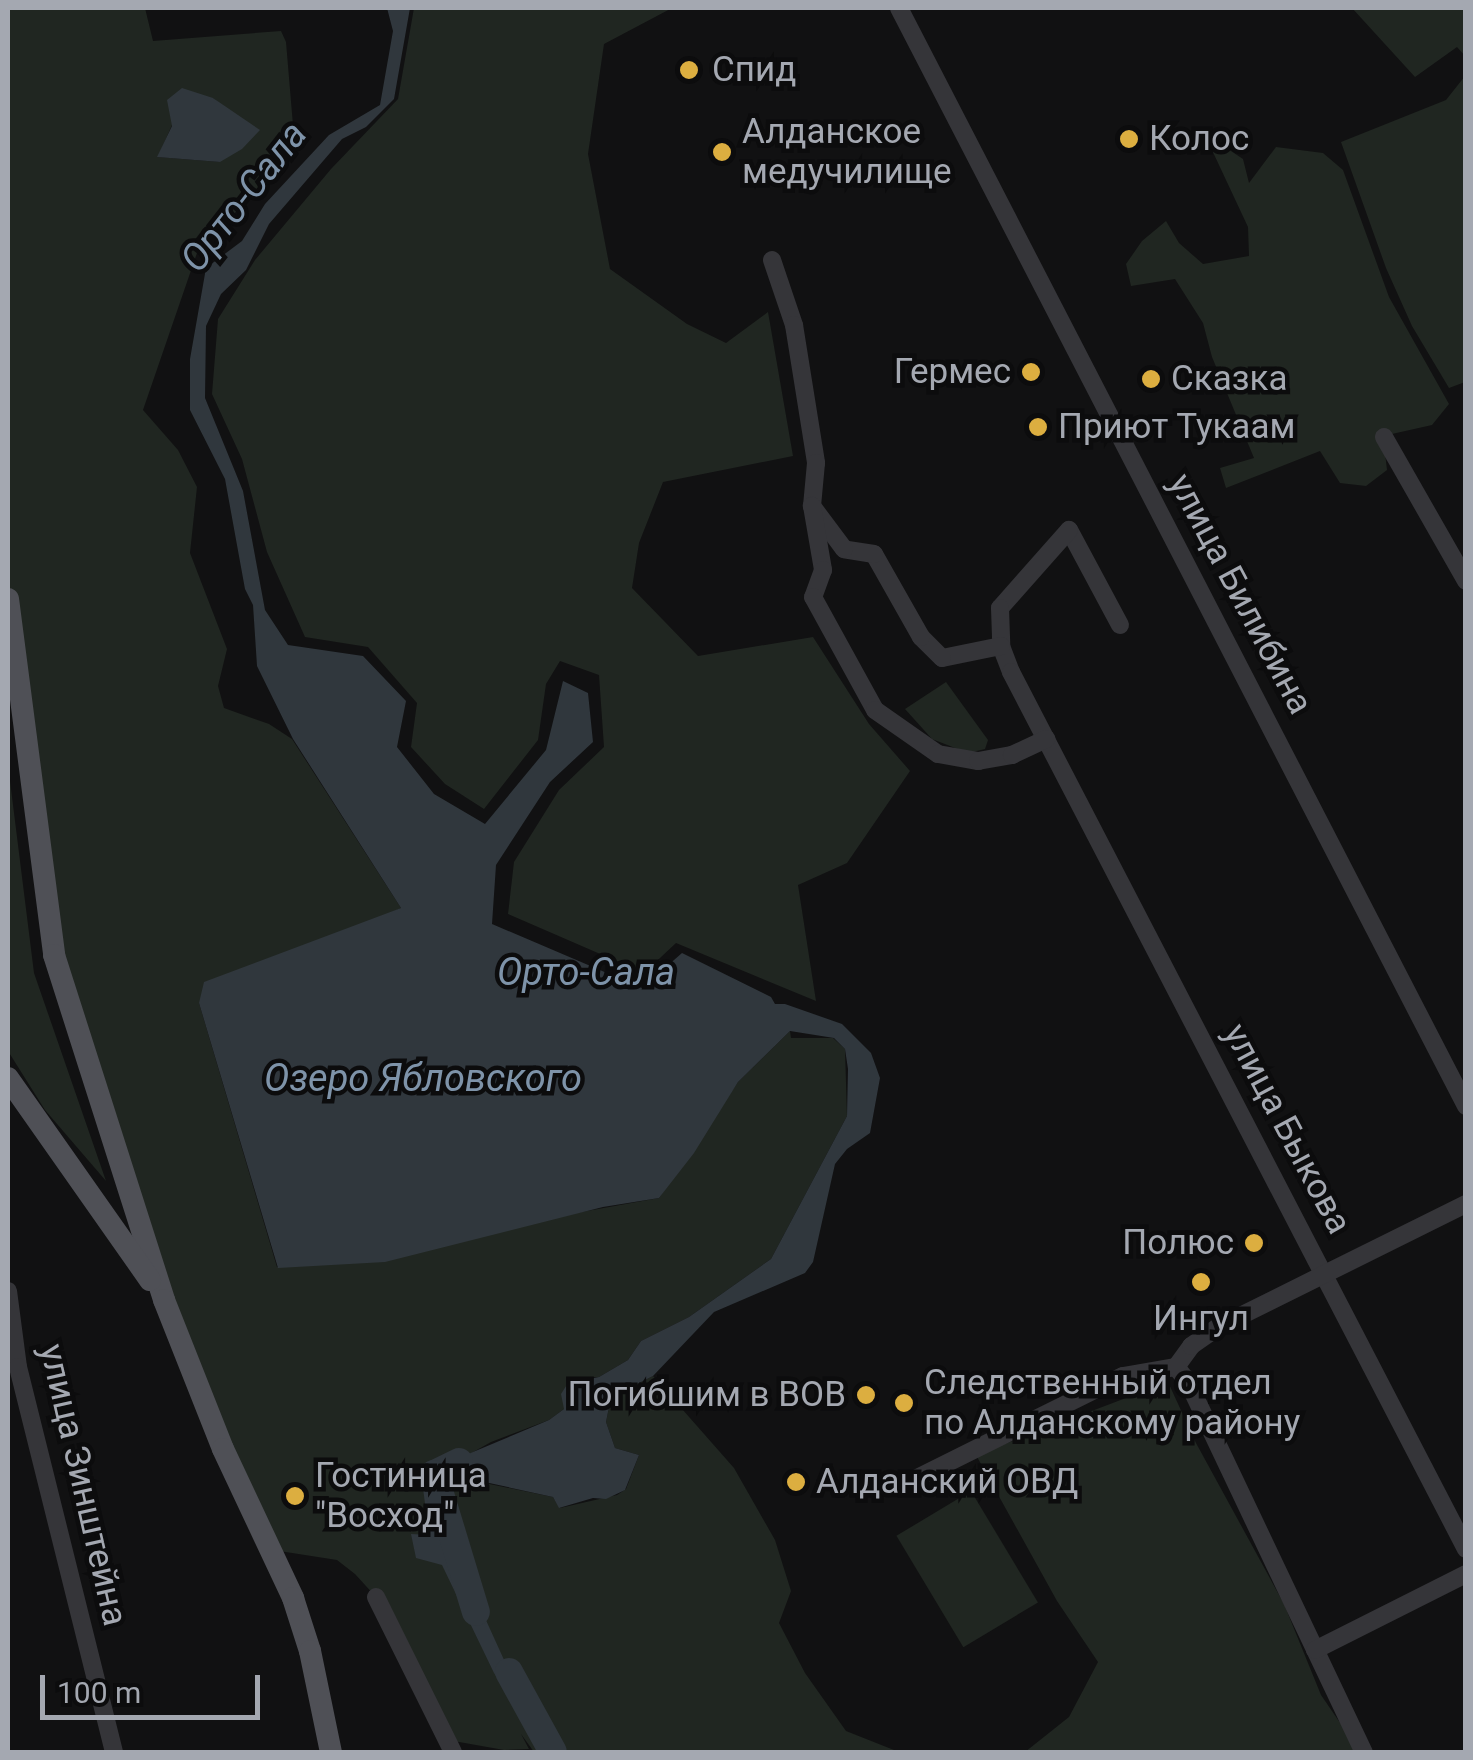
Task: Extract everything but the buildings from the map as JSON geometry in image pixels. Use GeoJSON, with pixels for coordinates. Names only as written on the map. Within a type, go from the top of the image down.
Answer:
{"type":"FeatureCollection","features":[{"type":"Feature","properties":{"kind":"main road"},"geometry":{"type":"LineString","coordinates":[[8,599],[54,955],[164,1300],[223,1449],[293,1598],[310,1650],[331,1752]]}},
{"type":"Feature","properties":{"kind":"main road"},"geometry":{"type":"LineString","coordinates":[[8,1078],[164,1300]]}},
{"type":"Feature","properties":{"kind":"street","name":"улица Билибина"},"geometry":{"type":"LineString","coordinates":[[899,8],[1466,1106]]}},
{"type":"Feature","properties":{"kind":"street"},"geometry":{"type":"LineString","coordinates":[[772,260],[794,324],[816,463],[812,506],[822,570],[813,597],[876,710],[938,754],[978,761],[1012,755],[1047,739]]}},
{"type":"Feature","properties":{"kind":"street"},"geometry":{"type":"LineString","coordinates":[[1384,438],[1466,582]]}},
{"type":"Feature","properties":{"kind":"street"},"geometry":{"type":"LineString","coordinates":[[812,506],[844,550],[874,554],[920,637],[942,658],[1001,646],[1000,608],[1069,530],[1120,625]]}},
{"type":"Feature","properties":{"kind":"street","name":"улица Быкова"},"geometry":{"type":"LineString","coordinates":[[1001,646],[1466,1550]]}},
{"type":"Feature","properties":{"kind":"street"},"geometry":{"type":"LineString","coordinates":[[906,1484],[1123,1376],[1176,1367],[1192,1346],[1220,1326],[1466,1204]]}},
{"type":"Feature","properties":{"kind":"street","name":"улица Зинштейна"},"geometry":{"type":"LineString","coordinates":[[8,1291],[18,1367],[114,1752]]}},
{"type":"Feature","properties":{"kind":"street"},"geometry":{"type":"LineString","coordinates":[[1176,1367],[1188,1382],[1364,1752]]}},
{"type":"Feature","properties":{"kind":"street"},"geometry":{"type":"LineString","coordinates":[[1316,1650],[1466,1574]]}},
{"type":"Feature","properties":{"kind":"street"},"geometry":{"type":"LineString","coordinates":[[376,1597],[453,1752]]}},
{"type":"Feature","properties":{"kind":"shaded area"},"geometry":{"type":"Polygon","coordinates":[[[8,8],[145,8],[153,41],[281,31],[286,42],[295,149],[197,253],[143,410],[178,450],[197,487],[190,553],[227,649],[218,686],[224,708],[269,724],[292,739],[401,908],[199,1003],[277,1267],[659,1198],[738,1082],[790,1031],[791,1038],[833,1038],[845,1049],[847,1116],[771,1259],[689,1317],[641,1341],[628,1360],[599,1377],[582,1377],[564,1409],[549,1420],[491,1442],[436,1473],[553,1497],[560,1508],[617,1495],[626,1489],[639,1455],[615,1448],[606,1422],[611,1397],[653,1376],[734,1468],[775,1540],[791,1591],[779,1623],[805,1673],[846,1731],[899,1752],[534,1752],[521,1734],[529,1749],[504,1750],[448,1740],[376,1597],[355,1574],[337,1560],[273,1550],[223,1449],[54,955],[8,599],[8,8]],[[213,98],[172,125],[158,157],[220,162],[232,114],[213,98]]]}},
{"type":"Feature","properties":{"kind":"shaded area"},"geometry":{"type":"Polygon","coordinates":[[[414,8],[672,8],[604,44],[588,154],[610,269],[687,324],[726,343],[768,312],[793,456],[663,482],[639,543],[632,588],[698,656],[813,637],[869,724],[910,771],[847,863],[798,885],[816,1001],[676,943],[644,973],[508,914],[514,862],[559,790],[604,747],[599,675],[560,661],[546,684],[538,740],[484,809],[445,784],[411,747],[417,703],[368,647],[305,637],[267,552],[242,459],[212,394],[218,319],[255,260],[331,169],[398,99],[414,8]]]}},
{"type":"Feature","properties":{"kind":"shaded area"},"geometry":{"type":"Polygon","coordinates":[[[1352,8],[1465,8],[1465,56],[1457,47],[1415,77],[1352,8]]]}},
{"type":"Feature","properties":{"kind":"shaded area"},"geometry":{"type":"Polygon","coordinates":[[[1465,76],[1465,382],[1449,388],[1412,326],[1386,268],[1341,142],[1446,100],[1465,76]]]}},
{"type":"Feature","properties":{"kind":"shaded area"},"geometry":{"type":"Polygon","coordinates":[[[1204,133],[1243,159],[1249,183],[1276,147],[1323,153],[1343,170],[1389,297],[1449,404],[1432,425],[1383,436],[1387,470],[1366,486],[1340,483],[1320,451],[1226,488],[1220,468],[1254,458],[1212,357],[1203,323],[1175,279],[1131,286],[1126,264],[1142,241],[1166,221],[1179,243],[1203,264],[1249,256],[1248,227],[1204,133]]]}},
{"type":"Feature","properties":{"kind":"shaded area"},"geometry":{"type":"Polygon","coordinates":[[[946,682],[988,740],[985,749],[968,753],[932,739],[905,709],[946,682]]]}},
{"type":"Feature","properties":{"kind":"shaded area"},"geometry":{"type":"Polygon","coordinates":[[[8,765],[34,973],[106,1181],[45,1110],[8,1051],[8,765]]]}},
{"type":"Feature","properties":{"kind":"shaded area"},"geometry":{"type":"Polygon","coordinates":[[[1168,1382],[1196,1443],[1284,1604],[1321,1695],[1360,1752],[1025,1752],[1069,1717],[1098,1662],[1057,1601],[976,1455],[1168,1382]]]}},
{"type":"Feature","properties":{"kind":"shaded area"},"geometry":{"type":"Polygon","coordinates":[[[971,1491],[1038,1602],[963,1647],[896,1536],[971,1491]]]}},
{"type":"Feature","properties":{"kind":"water","name":"Озеро Ябловского"},"geometry":{"type":"Polygon","coordinates":[[[387,8],[410,8],[394,99],[366,127],[342,139],[269,224],[246,270],[221,294],[206,326],[205,398],[243,491],[265,610],[288,645],[363,656],[406,701],[397,747],[434,794],[485,824],[546,750],[563,681],[588,693],[593,742],[550,782],[496,865],[492,924],[642,988],[682,953],[771,997],[775,1004],[842,1024],[871,1053],[880,1078],[870,1133],[847,1149],[835,1164],[813,1262],[805,1273],[714,1312],[653,1376],[611,1397],[606,1422],[615,1448],[639,1455],[625,1490],[606,1499],[593,1498],[559,1508],[553,1497],[448,1474],[432,1492],[437,1524],[453,1566],[470,1585],[536,1730],[555,1752],[546,1752],[494,1673],[442,1565],[416,1558],[411,1534],[429,1535],[423,1488],[430,1476],[461,1457],[549,1420],[564,1409],[561,1394],[568,1383],[599,1377],[628,1360],[641,1341],[689,1317],[771,1259],[847,1116],[848,1069],[845,1049],[834,1038],[790,1031],[738,1082],[694,1153],[659,1198],[603,1207],[385,1262],[278,1268],[199,1003],[204,982],[401,908],[293,739],[257,666],[253,605],[245,589],[225,479],[190,410],[190,359],[206,268],[242,241],[265,204],[329,135],[380,105],[393,31],[387,8]]]}},
{"type":"Feature","properties":{"kind":"water"},"geometry":{"type":"Polygon","coordinates":[[[182,88],[213,98],[260,130],[242,149],[220,162],[157,157],[172,126],[167,100],[182,88]]]}},
{"type":"Feature","properties":{"kind":"waterway","name":"Орто-Сала"},"geometry":{"type":"LineString","coordinates":[[459,1462],[434,1474],[476,1612]]}},
{"type":"Feature","properties":{"kind":"waterway","name":"Орто-Сала"},"geometry":{"type":"LineString","coordinates":[[509,1672],[553,1752]]}},
{"type":"Feature","properties":{"kind":"place","name":"Спид"},"geometry":{"type":"Point","coordinates":[689,70]}},
{"type":"Feature","properties":{"kind":"place","name":"Колос"},"geometry":{"type":"Point","coordinates":[1129,139]}},
{"type":"Feature","properties":{"kind":"place","name":"Алданское медучилище"},"geometry":{"type":"Point","coordinates":[722,152]}},
{"type":"Feature","properties":{"kind":"place","name":"Гермес"},"geometry":{"type":"Point","coordinates":[1031,372]}},
{"type":"Feature","properties":{"kind":"place","name":"Сказка"},"geometry":{"type":"Point","coordinates":[1151,379]}},
{"type":"Feature","properties":{"kind":"place","name":"Приют Тукаам"},"geometry":{"type":"Point","coordinates":[1038,427]}},
{"type":"Feature","properties":{"kind":"place","name":"Полюс"},"geometry":{"type":"Point","coordinates":[1254,1243]}},
{"type":"Feature","properties":{"kind":"place","name":"Ингул"},"geometry":{"type":"Point","coordinates":[1201,1282]}},
{"type":"Feature","properties":{"kind":"place","name":"Погибшим в ВОВ"},"geometry":{"type":"Point","coordinates":[866,1395]}},
{"type":"Feature","properties":{"kind":"place","name":"Следственный отдел по Алданскому району"},"geometry":{"type":"Point","coordinates":[904,1403]}},
{"type":"Feature","properties":{"kind":"place","name":"Алданский ОВД"},"geometry":{"type":"Point","coordinates":[796,1482]}},
{"type":"Feature","properties":{"kind":"place","name":"Гостиница \"Восход\""},"geometry":{"type":"Point","coordinates":[295,1496]}}]}
